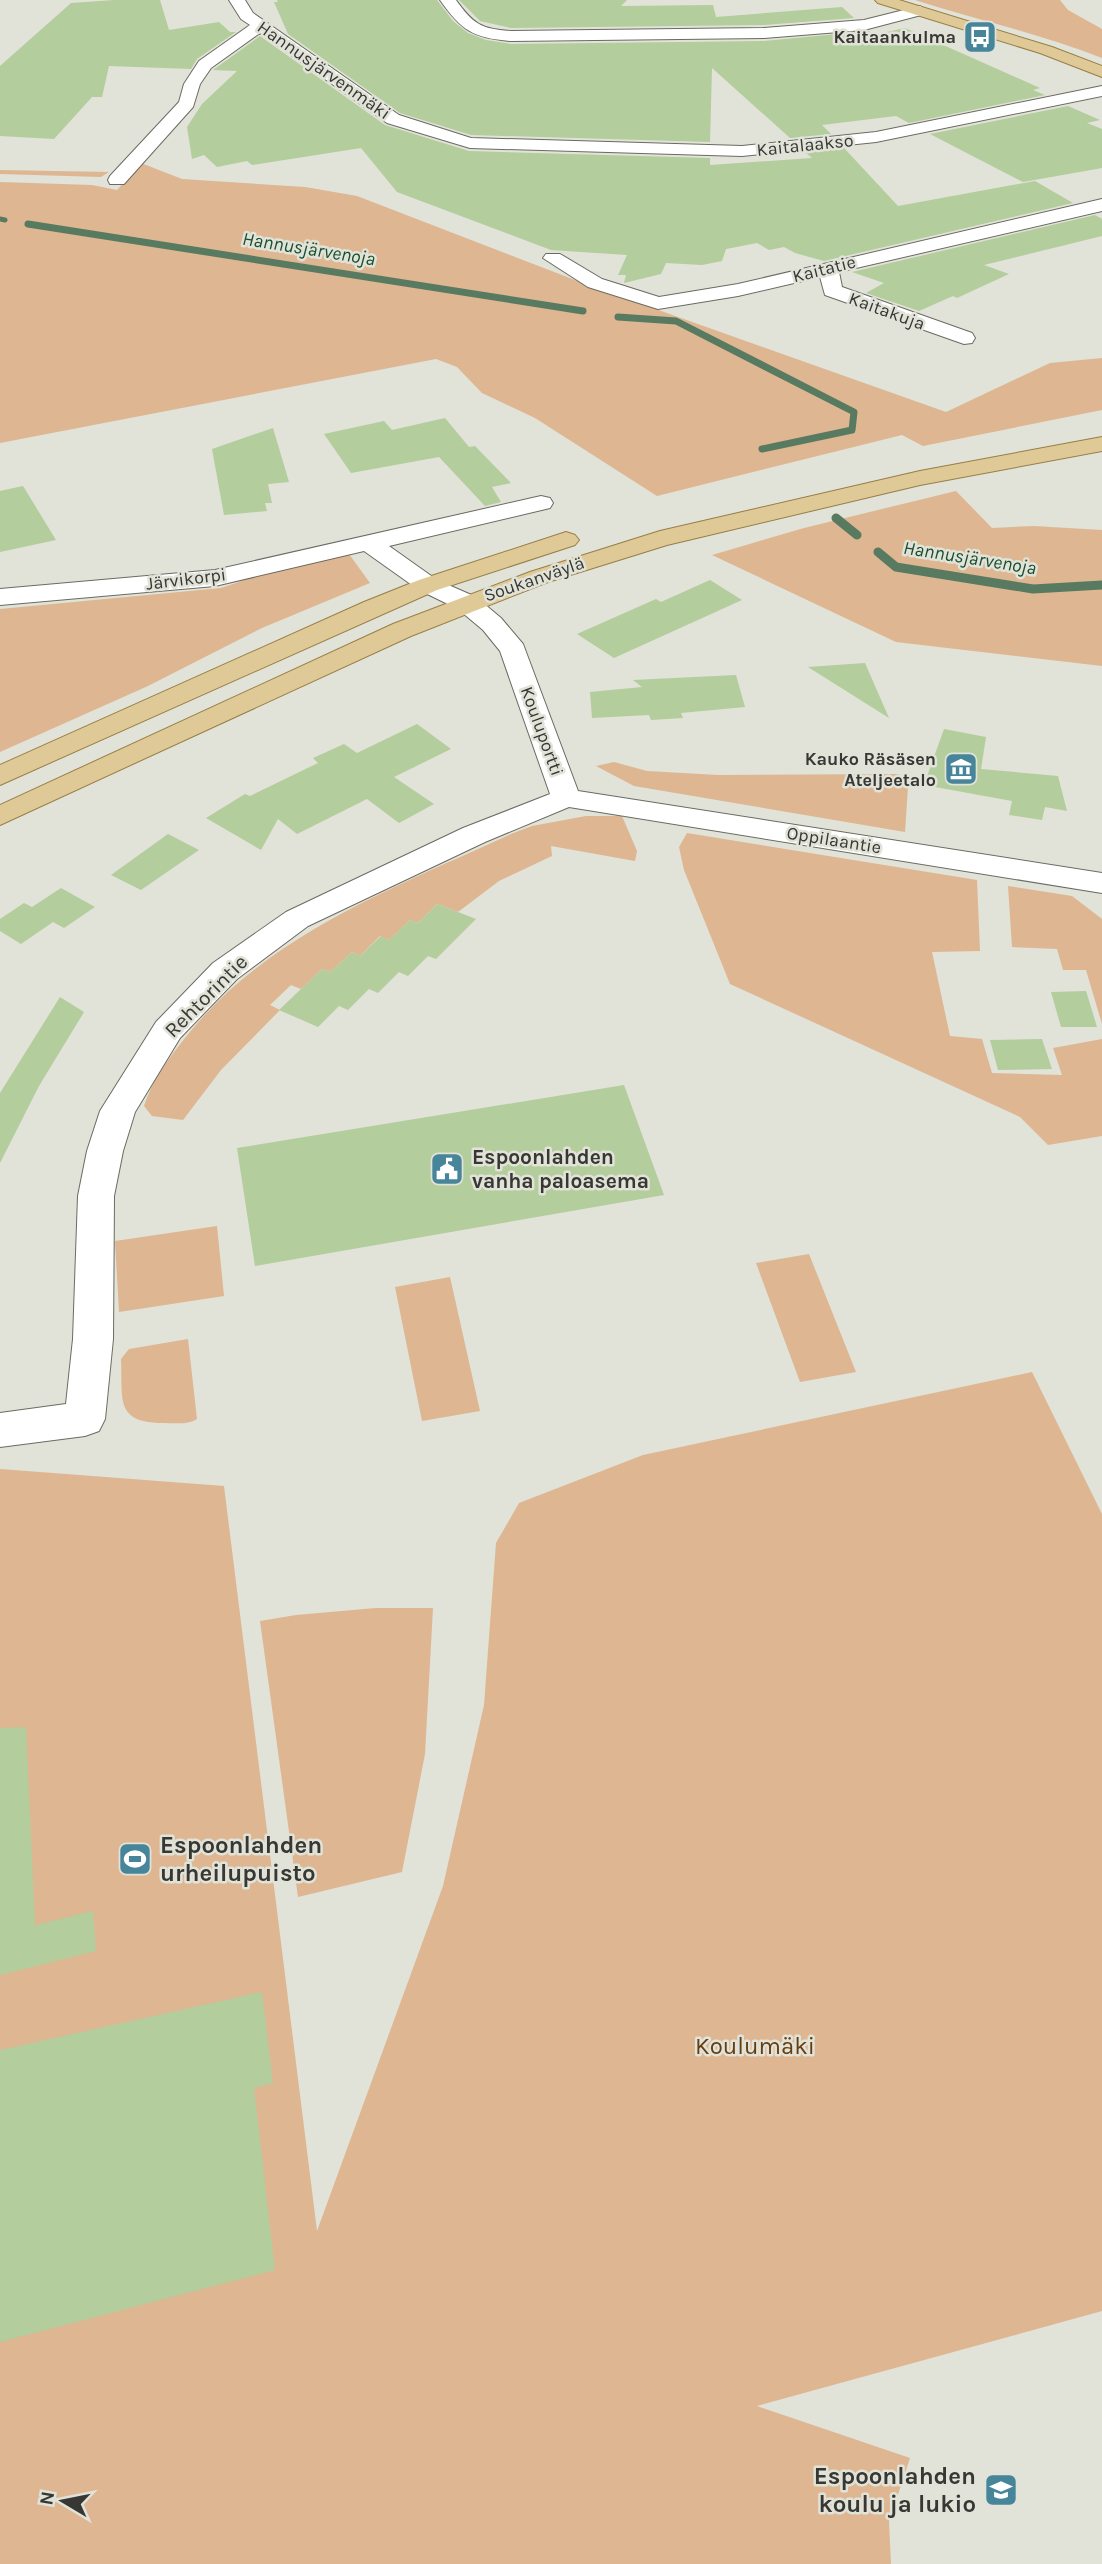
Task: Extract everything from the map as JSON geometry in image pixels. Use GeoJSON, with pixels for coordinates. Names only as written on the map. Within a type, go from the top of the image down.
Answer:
{"type":"FeatureCollection","features":[{"type":"Feature","properties":{"kind":"main road"},"geometry":{"type":"LineString","coordinates":[[883,0],[1034,46],[1102,72]]}},
{"type":"Feature","properties":{"kind":"main road"},"geometry":{"type":"LineString","coordinates":[[616,527],[827,479],[1102,423]]}},
{"type":"Feature","properties":{"kind":"main road","name":"Soukanväylä"},"geometry":{"type":"LineString","coordinates":[[0,816],[217,713],[437,614],[579,563],[660,539],[920,478],[1102,444]]}},
{"type":"Feature","properties":{"kind":"main road","name":"Soukanväylä"},"geometry":{"type":"LineString","coordinates":[[0,776],[263,655],[428,585],[590,534]]}},
{"type":"Feature","properties":{"kind":"street","name":"Hannusjärvenmäki"},"geometry":{"type":"LineString","coordinates":[[237,0],[243,12],[261,26],[393,119],[470,143],[503,145]]}},
{"type":"Feature","properties":{"kind":"street"},"geometry":{"type":"LineString","coordinates":[[449,0],[468,28],[478,34],[588,36],[764,33],[864,25],[920,11]]}},
{"type":"Feature","properties":{"kind":"street"},"geometry":{"type":"LineString","coordinates":[[117,180],[187,103],[192,83],[205,65],[242,36],[261,26]]}},
{"type":"Feature","properties":{"kind":"street","name":"Kaitalaakso"},"geometry":{"type":"LineString","coordinates":[[503,145],[742,151],[876,137],[1102,91]]}},
{"type":"Feature","properties":{"kind":"street","name":"Kaitatie"},"geometry":{"type":"LineString","coordinates":[[553,258],[594,283],[658,303],[738,290],[1102,205]]}},
{"type":"Feature","properties":{"kind":"street","name":"Kaitakuja"},"geometry":{"type":"LineString","coordinates":[[828,267],[832,291],[964,338]]}},
{"type":"Feature","properties":{"kind":"street","name":"Järvikorpi"},"geometry":{"type":"LineString","coordinates":[[0,597],[215,578],[285,559],[369,543],[541,503]]}},
{"type":"Feature","properties":{"kind":"street"},"geometry":{"type":"LineString","coordinates":[[369,543],[428,585],[437,614]]}},
{"type":"Feature","properties":{"kind":"street","name":"Kouluportti"},"geometry":{"type":"LineString","coordinates":[[428,585],[467,603],[492,624],[513,650],[566,797]]}},
{"type":"Feature","properties":{"kind":"street","name":"Kouluportti"},"geometry":{"type":"LineString","coordinates":[[437,614],[465,635],[517,665]]}},
{"type":"Feature","properties":{"kind":"street","name":"Oppilaantie"},"geometry":{"type":"LineString","coordinates":[[566,797],[1102,883]]}},
{"type":"Feature","properties":{"kind":"street","name":"Rehtorintie"},"geometry":{"type":"LineString","coordinates":[[0,1430],[85,1419],[93,1339],[96,1196],[105,1151],[118,1111],[168,1030],[225,971],[297,919],[474,835],[566,797]]}},
{"type":"Feature","properties":{"kind":"green space"},"geometry":{"type":"Polygon","coordinates":[[[915,0],[1060,0],[1068,10],[1102,29],[1102,58],[1033,34],[915,0]]]}},
{"type":"Feature","properties":{"kind":"green space"},"geometry":{"type":"Polygon","coordinates":[[[141,163],[182,179],[305,187],[357,196],[588,285],[946,412],[1050,363],[1102,358],[1102,410],[923,446],[902,435],[657,496],[535,418],[482,393],[457,367],[436,359],[0,443],[0,182],[92,185],[117,190],[141,163]]]}},
{"type":"Feature","properties":{"kind":"green space"},"geometry":{"type":"Polygon","coordinates":[[[0,170],[109,172],[101,177],[0,174],[0,170]]]}},
{"type":"Feature","properties":{"kind":"green space"},"geometry":{"type":"Polygon","coordinates":[[[956,491],[992,528],[1034,526],[1102,530],[1102,666],[896,642],[712,555],[804,528],[956,491]]]}},
{"type":"Feature","properties":{"kind":"green space"},"geometry":{"type":"Polygon","coordinates":[[[349,554],[370,583],[262,628],[148,686],[0,752],[0,609],[221,588],[295,563],[349,554]]]}},
{"type":"Feature","properties":{"kind":"green space"},"geometry":{"type":"Polygon","coordinates":[[[614,762],[647,771],[718,775],[899,774],[908,787],[905,832],[634,786],[596,766],[614,762]]]}},
{"type":"Feature","properties":{"kind":"green space"},"geometry":{"type":"Polygon","coordinates":[[[586,816],[622,816],[637,851],[635,861],[551,846],[552,856],[499,881],[458,912],[437,904],[418,923],[410,920],[389,940],[380,936],[360,956],[352,952],[330,972],[322,969],[301,989],[291,985],[270,1005],[280,1010],[221,1070],[183,1120],[152,1116],[144,1106],[151,1088],[185,1038],[218,1002],[254,970],[293,942],[378,895],[511,834],[532,826],[586,816]]]}},
{"type":"Feature","properties":{"kind":"green space"},"geometry":{"type":"Polygon","coordinates":[[[687,833],[977,880],[980,951],[932,952],[950,1036],[982,1039],[992,1073],[1062,1075],[1053,1048],[1102,1039],[1102,1136],[1048,1145],[1020,1117],[730,984],[684,870],[679,847],[687,833]]]}},
{"type":"Feature","properties":{"kind":"green space"},"geometry":{"type":"Polygon","coordinates":[[[1008,886],[1072,896],[1102,919],[1102,1024],[1086,970],[1063,970],[1057,949],[1012,947],[1008,886]]]}},
{"type":"Feature","properties":{"kind":"green space"},"geometry":{"type":"Polygon","coordinates":[[[217,1226],[224,1296],[119,1312],[115,1241],[217,1226]]]}},
{"type":"Feature","properties":{"kind":"green space"},"geometry":{"type":"Polygon","coordinates":[[[809,1254],[856,1372],[800,1382],[756,1263],[809,1254]]]}},
{"type":"Feature","properties":{"kind":"green space"},"geometry":{"type":"Polygon","coordinates":[[[450,1277],[480,1411],[422,1421],[395,1287],[450,1277]]]}},
{"type":"Feature","properties":{"kind":"green space"},"geometry":{"type":"Polygon","coordinates":[[[188,1339],[197,1419],[181,1423],[136,1419],[124,1406],[121,1359],[129,1349],[188,1339]]]}},
{"type":"Feature","properties":{"kind":"green space","name":"Koulumäki"},"geometry":{"type":"Polygon","coordinates":[[[1032,1372],[1102,1514],[1102,2311],[757,2406],[910,2458],[889,2522],[891,2564],[0,2564],[0,1469],[224,1486],[317,2231],[443,1886],[484,1705],[496,1543],[519,1503],[643,1455],[1032,1372]]]}},
{"type":"Feature","properties":{"kind":"green space"},"geometry":{"type":"Polygon","coordinates":[[[376,1608],[433,1608],[425,1754],[402,1872],[298,1897],[260,1621],[376,1608]]]}},
{"type":"Feature","properties":{"kind":"building"},"geometry":{"type":"Polygon","coordinates":[[[160,0],[169,30],[219,22],[230,32],[236,32],[197,59],[191,69],[109,66],[102,97],[92,97],[54,139],[0,136],[0,66],[71,3],[160,0]]]}},
{"type":"Feature","properties":{"kind":"building"},"geometry":{"type":"Polygon","coordinates":[[[277,0],[437,0],[453,21],[468,33],[486,40],[511,44],[764,41],[869,31],[873,35],[905,28],[1040,88],[1033,90],[1045,95],[909,123],[896,116],[822,125],[831,134],[790,138],[712,68],[710,142],[471,135],[400,113],[288,34],[274,2],[278,2],[277,0]]]}},
{"type":"Feature","properties":{"kind":"building"},"geometry":{"type":"Polygon","coordinates":[[[459,0],[627,0],[621,6],[713,5],[716,17],[842,7],[854,18],[764,25],[511,28],[480,21],[459,0]]]}},
{"type":"Feature","properties":{"kind":"building"},"geometry":{"type":"Polygon","coordinates":[[[260,36],[385,125],[469,151],[710,158],[710,165],[812,158],[805,152],[844,148],[898,206],[1035,181],[1073,203],[824,261],[784,247],[769,250],[757,243],[726,249],[722,261],[702,265],[666,263],[661,274],[624,283],[626,275],[618,275],[627,255],[551,250],[397,192],[361,148],[252,165],[247,161],[217,167],[204,155],[192,159],[187,127],[202,104],[237,71],[213,70],[260,36]]]}},
{"type":"Feature","properties":{"kind":"building"},"geometry":{"type":"Polygon","coordinates":[[[1068,106],[1100,120],[1087,123],[1102,129],[1102,168],[1023,182],[930,134],[1068,106]]]}},
{"type":"Feature","properties":{"kind":"building"},"geometry":{"type":"Polygon","coordinates":[[[1095,215],[1102,219],[1102,236],[984,265],[1009,274],[957,298],[953,296],[919,311],[866,293],[884,283],[852,272],[1095,215]]]}},
{"type":"Feature","properties":{"kind":"building"},"geometry":{"type":"Polygon","coordinates":[[[445,418],[469,447],[475,446],[511,483],[492,487],[501,502],[485,506],[439,457],[351,473],[324,434],[384,421],[392,430],[445,418]]]}},
{"type":"Feature","properties":{"kind":"building"},"geometry":{"type":"Polygon","coordinates":[[[273,428],[289,482],[268,484],[272,503],[265,503],[267,511],[224,515],[212,449],[273,428]]]}},
{"type":"Feature","properties":{"kind":"building"},"geometry":{"type":"Polygon","coordinates":[[[23,486],[56,540],[0,552],[0,491],[23,486]]]}},
{"type":"Feature","properties":{"kind":"building"},"geometry":{"type":"Polygon","coordinates":[[[710,580],[742,600],[614,658],[577,634],[656,599],[661,602],[710,580]]]}},
{"type":"Feature","properties":{"kind":"building"},"geometry":{"type":"Polygon","coordinates":[[[865,663],[889,718],[808,667],[865,663]]]}},
{"type":"Feature","properties":{"kind":"building"},"geometry":{"type":"Polygon","coordinates":[[[736,675],[745,707],[681,713],[683,718],[651,720],[649,715],[592,718],[590,692],[642,687],[633,680],[736,675]]]}},
{"type":"Feature","properties":{"kind":"building"},"geometry":{"type":"Polygon","coordinates":[[[417,724],[451,749],[394,777],[434,804],[399,823],[367,799],[297,834],[278,819],[261,850],[206,818],[245,794],[250,796],[318,763],[313,758],[344,744],[357,753],[417,724]]]}},
{"type":"Feature","properties":{"kind":"building","name":"Kauko Räsäsen Ateljeetalo"},"geometry":{"type":"Polygon","coordinates":[[[944,729],[986,737],[981,769],[1058,776],[1067,811],[1045,807],[1042,820],[1009,815],[1012,801],[924,785],[944,729]]]}},
{"type":"Feature","properties":{"kind":"building"},"geometry":{"type":"Polygon","coordinates":[[[168,834],[199,850],[141,890],[111,875],[168,834]]]}},
{"type":"Feature","properties":{"kind":"building"},"geometry":{"type":"Polygon","coordinates":[[[61,888],[95,907],[64,928],[53,922],[21,944],[0,931],[0,919],[24,903],[32,907],[61,888]]]}},
{"type":"Feature","properties":{"kind":"building"},"geometry":{"type":"Polygon","coordinates":[[[437,904],[476,919],[436,959],[428,956],[408,976],[399,972],[378,993],[369,989],[348,1010],[339,1006],[318,1027],[279,1010],[322,969],[330,972],[352,952],[360,956],[381,936],[389,940],[410,920],[418,923],[437,904]]]}},
{"type":"Feature","properties":{"kind":"building"},"geometry":{"type":"Polygon","coordinates":[[[1086,991],[1097,1027],[1061,1027],[1051,992],[1086,991]]]}},
{"type":"Feature","properties":{"kind":"building"},"geometry":{"type":"Polygon","coordinates":[[[60,997],[84,1012],[39,1086],[0,1163],[0,1093],[60,997]]]}},
{"type":"Feature","properties":{"kind":"building"},"geometry":{"type":"Polygon","coordinates":[[[1042,1039],[1052,1069],[998,1070],[990,1040],[1042,1039]]]}},
{"type":"Feature","properties":{"kind":"building","name":"Espoonlahden vanha paloasema"},"geometry":{"type":"Polygon","coordinates":[[[624,1085],[664,1195],[255,1266],[237,1148],[624,1085]]]}},
{"type":"Feature","properties":{"kind":"building"},"geometry":{"type":"Polygon","coordinates":[[[26,1727],[35,1925],[93,1911],[96,1951],[0,1975],[0,1728],[26,1727]]]}},
{"type":"Feature","properties":{"kind":"building"},"geometry":{"type":"Polygon","coordinates":[[[262,1992],[273,2083],[254,2088],[275,2270],[0,2342],[0,2050],[262,1992]]]}},
{"type":"Feature","properties":{"kind":"waterway","name":"Hannusjärvenoja"},"geometry":{"type":"LineString","coordinates":[[0,219],[5,220]]}},
{"type":"Feature","properties":{"kind":"waterway","name":"Hannusjärvenoja"},"geometry":{"type":"LineString","coordinates":[[28,224],[583,311]]}},
{"type":"Feature","properties":{"kind":"waterway","name":"Hannusjärvenoja"},"geometry":{"type":"LineString","coordinates":[[618,317],[676,321],[854,412],[852,430],[762,449]]}},
{"type":"Feature","properties":{"kind":"waterway","name":"Hannusjärvenoja"},"geometry":{"type":"LineString","coordinates":[[836,518],[857,535]]}},
{"type":"Feature","properties":{"kind":"waterway","name":"Hannusjärvenoja"},"geometry":{"type":"LineString","coordinates":[[878,552],[896,567],[1033,589],[1102,585]]}},
{"type":"Feature","properties":{"kind":"place","name":"Kaitaankulma"},"geometry":{"type":"Point","coordinates":[980,37]}},
{"type":"Feature","properties":{"kind":"place","name":"Kauko Räsäsen Ateljeetalo"},"geometry":{"type":"Point","coordinates":[961,769]}},
{"type":"Feature","properties":{"kind":"place","name":"Espoonlahden vanha paloasema"},"geometry":{"type":"Point","coordinates":[447,1169]}},
{"type":"Feature","properties":{"kind":"place","name":"Espoonlahden urheilupuisto"},"geometry":{"type":"Point","coordinates":[135,1859]}},
{"type":"Feature","properties":{"kind":"place","name":"Espoonlahden koulu ja lukio"},"geometry":{"type":"Point","coordinates":[1001,2490]}}]}
